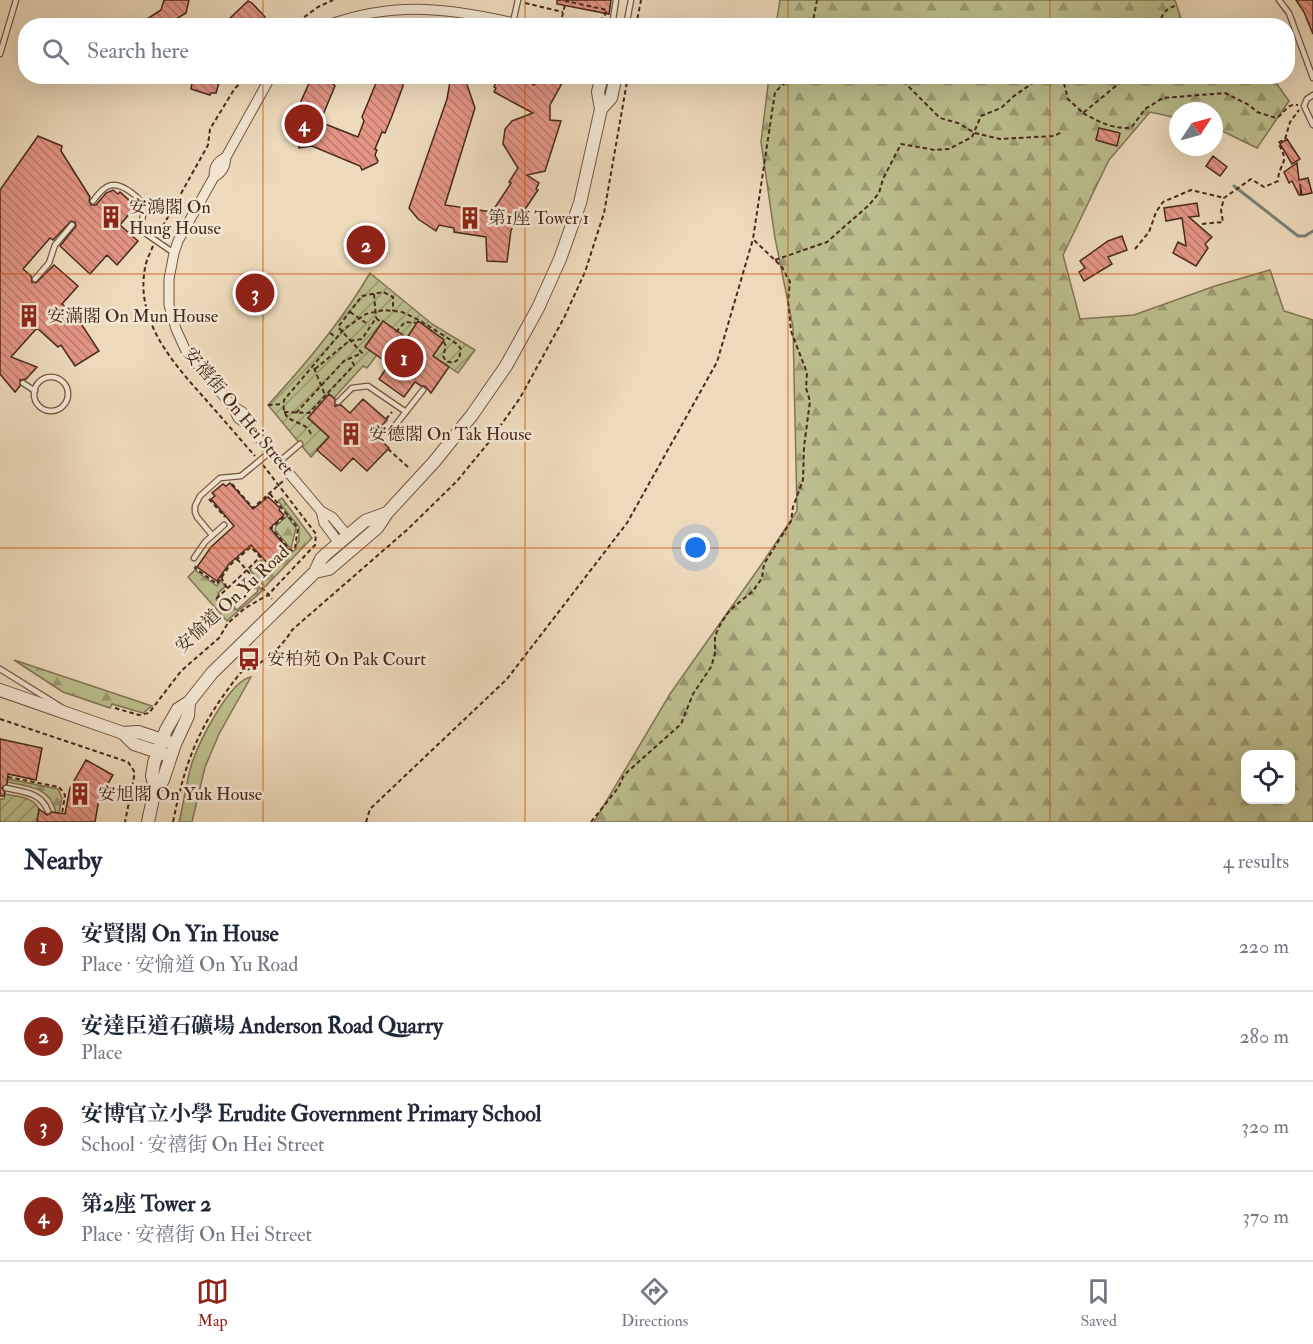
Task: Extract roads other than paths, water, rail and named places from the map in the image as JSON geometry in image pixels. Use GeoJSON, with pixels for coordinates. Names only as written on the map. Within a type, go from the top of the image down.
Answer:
{"type":"FeatureCollection","features":[{"type":"Feature","properties":{"kind":"street"},"geometry":{"type":"LineString","coordinates":[[341,18],[360,8],[384,2],[410,0],[435,2],[497,18]]}},
{"type":"Feature","properties":{"kind":"street","name":"安禧街 On Hei Street"},"geometry":{"type":"LineString","coordinates":[[267,84],[226,157],[226,165],[221,173],[214,177],[178,241],[169,272],[168,292],[172,318],[194,361],[233,407],[240,422],[248,425],[321,511],[324,523],[352,550]]}},
{"type":"Feature","properties":{"kind":"street","name":"安愉道 On Yu Road"},"geometry":{"type":"LineString","coordinates":[[315,572],[330,569],[377,528],[387,513],[434,462],[472,415],[506,366],[538,308],[560,259],[580,203],[601,109],[598,92],[600,84]]}},
{"type":"Feature","properties":{"kind":"street","name":"安愉道 On Yu Road"},"geometry":{"type":"LineString","coordinates":[[601,109],[611,98],[614,84]]}},
{"type":"Feature","properties":{"kind":"street","name":"安愉道 On Yu Road"},"geometry":{"type":"LineString","coordinates":[[148,822],[155,789],[152,776],[160,746],[178,709],[189,702],[212,672],[315,572],[321,559],[364,521],[387,513]]}},
{"type":"Feature","properties":{"kind":"street"},"geometry":{"type":"LineString","coordinates":[[0,690],[123,734],[138,732],[160,746],[172,750]]}},
{"type":"Feature","properties":{"kind":"street","name":"安愉道 On Yu Road"},"geometry":{"type":"LineString","coordinates":[[155,789],[164,780],[172,750],[188,716],[189,702]]}},
{"type":"Feature","properties":{"kind":"lane"},"geometry":{"type":"LineString","coordinates":[[0,54],[16,0]]}},
{"type":"Feature","properties":{"kind":"lane"},"geometry":{"type":"LineString","coordinates":[[613,18],[615,0]]}},
{"type":"Feature","properties":{"kind":"lane"},"geometry":{"type":"LineString","coordinates":[[628,18],[631,0]]}},
{"type":"Feature","properties":{"kind":"lane"},"geometry":{"type":"LineString","coordinates":[[1279,0],[1291,18]]}},
{"type":"Feature","properties":{"kind":"lane"},"geometry":{"type":"LineString","coordinates":[[514,18],[520,1]]}},
{"type":"Feature","properties":{"kind":"lane"},"geometry":{"type":"LineString","coordinates":[[1295,29],[1313,78]]}},
{"type":"Feature","properties":{"kind":"lane"},"geometry":{"type":"LineString","coordinates":[[1313,95],[1307,99],[1304,106],[1313,124]]}},
{"type":"Feature","properties":{"kind":"lane"},"geometry":{"type":"LineString","coordinates":[[93,201],[100,190],[107,186],[116,185],[126,189],[140,201],[144,210],[140,228],[144,234],[156,239],[174,253]]}},
{"type":"Feature","properties":{"kind":"lane"},"geometry":{"type":"LineString","coordinates":[[35,279],[49,263],[58,241],[72,225]]}},
{"type":"Feature","properties":{"kind":"lane"},"geometry":{"type":"LineString","coordinates":[[22,383],[34,391],[36,401],[49,410],[63,405],[68,396],[63,382],[53,377],[43,379],[34,391]]}},
{"type":"Feature","properties":{"kind":"lane"},"geometry":{"type":"LineString","coordinates":[[338,402],[352,388],[368,386],[406,412]]}},
{"type":"Feature","properties":{"kind":"lane"},"geometry":{"type":"LineString","coordinates":[[390,432],[423,390]]}},
{"type":"Feature","properties":{"kind":"lane"},"geometry":{"type":"LineString","coordinates":[[279,462],[300,444]]}},
{"type":"Feature","properties":{"kind":"lane"},"geometry":{"type":"LineString","coordinates":[[212,536],[197,517],[195,512],[197,501],[220,478],[242,476],[270,452]]}},
{"type":"Feature","properties":{"kind":"lane"},"geometry":{"type":"LineString","coordinates":[[194,558],[205,542],[224,525]]}},
{"type":"Feature","properties":{"kind":"lane"},"geometry":{"type":"LineString","coordinates":[[0,669],[78,718]]}},
{"type":"Feature","properties":{"kind":"lane"},"geometry":{"type":"LineString","coordinates":[[6,788],[36,795],[44,802],[48,811]]}},
{"type":"Feature","properties":{"kind":"waterway"},"geometry":{"type":"LineString","coordinates":[[1234,186],[1298,236],[1305,236],[1313,231]]}},
{"type":"Feature","properties":{"kind":"place","name":"第2座 Tower 2"},"geometry":{"type":"Point","coordinates":[304,124]}},
{"type":"Feature","properties":{"kind":"place","name":"安鴻閣 On Hung House"},"geometry":{"type":"Point","coordinates":[111,217]}},
{"type":"Feature","properties":{"kind":"place","name":"第1座 Tower 1"},"geometry":{"type":"Point","coordinates":[470,218]}},
{"type":"Feature","properties":{"kind":"place","name":"安達臣道石礦場 Anderson Road Quarry"},"geometry":{"type":"Point","coordinates":[366,245]}},
{"type":"Feature","properties":{"kind":"place","name":"安博官立小學 Erudite Government Primary School"},"geometry":{"type":"Point","coordinates":[255,293]}},
{"type":"Feature","properties":{"kind":"place","name":"安滿閣 On Mun House"},"geometry":{"type":"Point","coordinates":[29,316]}},
{"type":"Feature","properties":{"kind":"place","name":"安賢閣 On Yin House"},"geometry":{"type":"Point","coordinates":[404,358]}},
{"type":"Feature","properties":{"kind":"place","name":"安德閣 On Tak House"},"geometry":{"type":"Point","coordinates":[351,434]}},
{"type":"Feature","properties":{"kind":"place","name":"安柏苑 On Pak Court"},"geometry":{"type":"Point","coordinates":[249,659]}},
{"type":"Feature","properties":{"kind":"place","name":"安旭閣 On Yuk House"},"geometry":{"type":"Point","coordinates":[80,794]}}]}
